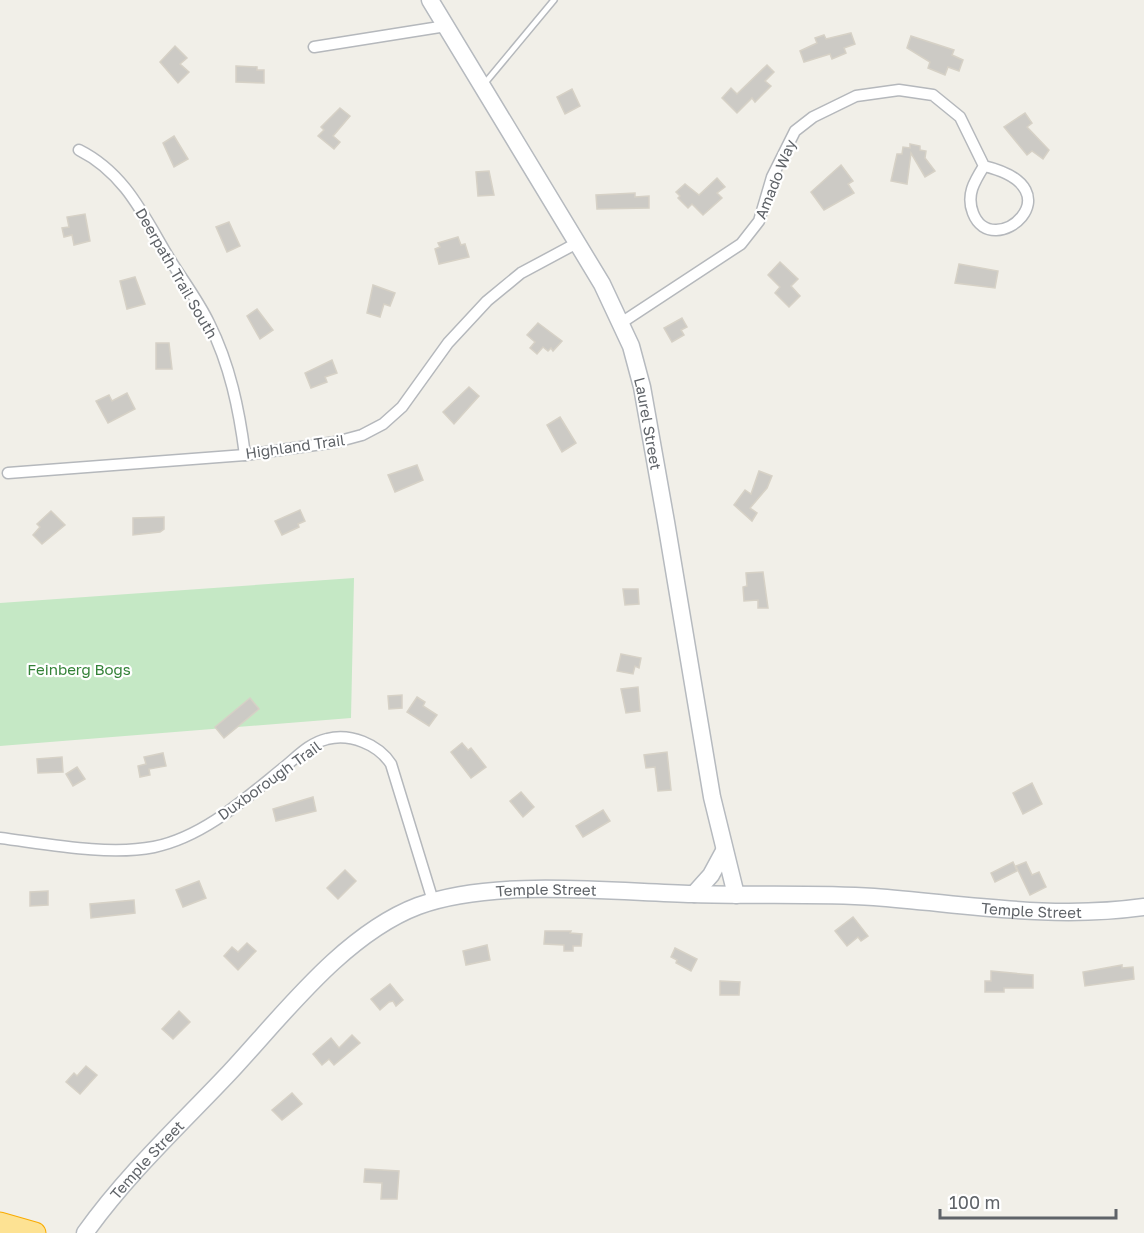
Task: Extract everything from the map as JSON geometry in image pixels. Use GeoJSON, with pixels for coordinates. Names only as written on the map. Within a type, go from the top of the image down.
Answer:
{"type":"FeatureCollection","features":[{"type":"Feature","properties":{"kind":"highway"},"geometry":{"type":"LineString","coordinates":[[0,1223],[35,1233]]}},
{"type":"Feature","properties":{"kind":"main road","name":"Laurel Street"},"geometry":{"type":"LineString","coordinates":[[430,0],[577,243],[621,323],[642,387],[712,797],[736,895]]}},
{"type":"Feature","properties":{"kind":"main road"},"geometry":{"type":"LineString","coordinates":[[694,894],[711,875],[724,851]]}},
{"type":"Feature","properties":{"kind":"main road","name":"Temple Street"},"geometry":{"type":"LineString","coordinates":[[88,1230],[154,1151],[338,958],[380,925],[433,901],[476,894],[556,889],[736,895],[858,896],[1038,913],[1106,912],[1144,907]]}},
{"type":"Feature","properties":{"kind":"street"},"geometry":{"type":"LineString","coordinates":[[314,47],[446,26]]}},
{"type":"Feature","properties":{"kind":"street","name":"Amado Way"},"geometry":{"type":"LineString","coordinates":[[621,323],[741,244],[759,221],[772,177],[795,131],[813,117],[856,96],[899,90],[933,95],[960,117],[984,166]]}},
{"type":"Feature","properties":{"kind":"street","name":"Deerpath Trail South"},"geometry":{"type":"LineString","coordinates":[[79,150],[101,161],[130,194],[209,322],[232,384],[245,454]]}},
{"type":"Feature","properties":{"kind":"street"},"geometry":{"type":"LineString","coordinates":[[984,166],[1012,175],[1025,187],[1028,203],[1021,220],[1006,230],[990,229],[974,217],[969,200],[973,183],[984,166]]}},
{"type":"Feature","properties":{"kind":"street","name":"Highland Trail"},"geometry":{"type":"LineString","coordinates":[[8,473],[245,454],[336,442],[362,435],[382,424],[411,397],[448,343],[487,301],[521,273],[577,243]]}},
{"type":"Feature","properties":{"kind":"street","name":"Duxborough Trail"},"geometry":{"type":"LineString","coordinates":[[0,838],[107,848],[161,845],[193,832],[224,813],[310,746],[326,739],[353,740],[376,748],[391,764],[433,901]]}},
{"type":"Feature","properties":{"kind":"lane"},"geometry":{"type":"LineString","coordinates":[[482,87],[496,73],[554,0]]}},
{"type":"Feature","properties":{"kind":"green space","name":"Feinberg Bogs"},"geometry":{"type":"Polygon","coordinates":[[[354,578],[351,718],[0,746],[0,603],[354,578]]]}},
{"type":"Feature","properties":{"kind":"building"},"geometry":{"type":"Polygon","coordinates":[[[851,33],[855,44],[844,48],[846,53],[832,59],[830,54],[804,62],[800,51],[817,43],[815,38],[824,35],[826,39],[851,33]]]}},
{"type":"Feature","properties":{"kind":"building"},"geometry":{"type":"Polygon","coordinates":[[[911,36],[954,50],[952,55],[963,60],[959,71],[948,67],[945,75],[928,68],[930,62],[907,48],[911,36]]]}},
{"type":"Feature","properties":{"kind":"building"},"geometry":{"type":"Polygon","coordinates":[[[175,46],[187,58],[180,64],[189,72],[178,83],[160,62],[175,46]]]}},
{"type":"Feature","properties":{"kind":"building"},"geometry":{"type":"Polygon","coordinates":[[[767,65],[774,72],[765,81],[771,86],[755,102],[752,98],[737,113],[722,98],[731,88],[737,94],[767,65]]]}},
{"type":"Feature","properties":{"kind":"building"},"geometry":{"type":"Polygon","coordinates":[[[236,66],[257,67],[257,70],[264,70],[264,83],[236,82],[236,66]]]}},
{"type":"Feature","properties":{"kind":"building"},"geometry":{"type":"Polygon","coordinates":[[[572,89],[580,106],[565,114],[557,97],[572,89]]]}},
{"type":"Feature","properties":{"kind":"building"},"geometry":{"type":"Polygon","coordinates":[[[340,108],[350,116],[333,136],[340,142],[334,149],[318,136],[324,130],[321,127],[340,108]]]}},
{"type":"Feature","properties":{"kind":"building"},"geometry":{"type":"Polygon","coordinates":[[[1025,113],[1032,123],[1027,127],[1049,150],[1043,159],[1032,151],[1027,155],[1004,127],[1025,113]]]}},
{"type":"Feature","properties":{"kind":"building"},"geometry":{"type":"Polygon","coordinates":[[[174,136],[188,159],[174,167],[163,143],[174,136]]]}},
{"type":"Feature","properties":{"kind":"building"},"geometry":{"type":"Polygon","coordinates":[[[910,144],[920,146],[920,150],[926,151],[925,158],[935,171],[925,177],[911,153],[907,184],[891,181],[897,154],[902,154],[903,147],[910,148],[910,144]]]}},
{"type":"Feature","properties":{"kind":"building"},"geometry":{"type":"Polygon","coordinates":[[[841,165],[853,181],[848,184],[854,193],[824,210],[811,192],[841,165]]]}},
{"type":"Feature","properties":{"kind":"building"},"geometry":{"type":"Polygon","coordinates":[[[489,171],[494,195],[478,196],[476,172],[489,171]]]}},
{"type":"Feature","properties":{"kind":"building"},"geometry":{"type":"Polygon","coordinates":[[[717,178],[725,187],[717,193],[722,198],[703,215],[692,204],[688,208],[678,198],[680,196],[676,192],[685,184],[699,195],[717,178]]]}},
{"type":"Feature","properties":{"kind":"building"},"geometry":{"type":"Polygon","coordinates":[[[635,193],[635,197],[649,196],[649,208],[597,209],[596,195],[635,193]]]}},
{"type":"Feature","properties":{"kind":"building"},"geometry":{"type":"Polygon","coordinates":[[[85,214],[90,241],[74,245],[72,235],[64,237],[62,228],[69,227],[67,217],[85,214]]]}},
{"type":"Feature","properties":{"kind":"building"},"geometry":{"type":"Polygon","coordinates":[[[229,222],[240,246],[227,252],[216,227],[229,222]]]}},
{"type":"Feature","properties":{"kind":"building"},"geometry":{"type":"Polygon","coordinates":[[[458,237],[461,245],[465,244],[469,257],[439,264],[435,249],[440,247],[438,243],[458,237]]]}},
{"type":"Feature","properties":{"kind":"building"},"geometry":{"type":"Polygon","coordinates":[[[780,262],[798,279],[791,286],[800,296],[789,307],[775,293],[780,287],[768,275],[780,262]]]}},
{"type":"Feature","properties":{"kind":"building"},"geometry":{"type":"Polygon","coordinates":[[[959,264],[998,271],[995,288],[955,283],[959,264]]]}},
{"type":"Feature","properties":{"kind":"building"},"geometry":{"type":"Polygon","coordinates":[[[135,277],[145,304],[127,309],[120,281],[135,277]]]}},
{"type":"Feature","properties":{"kind":"building"},"geometry":{"type":"Polygon","coordinates":[[[373,285],[395,293],[390,306],[384,304],[380,317],[367,313],[373,285]]]}},
{"type":"Feature","properties":{"kind":"building"},"geometry":{"type":"Polygon","coordinates":[[[257,309],[273,330],[260,339],[247,316],[257,309]]]}},
{"type":"Feature","properties":{"kind":"building"},"geometry":{"type":"Polygon","coordinates":[[[682,318],[687,327],[681,330],[684,335],[672,342],[664,328],[682,318]]]}},
{"type":"Feature","properties":{"kind":"building"},"geometry":{"type":"Polygon","coordinates":[[[538,323],[562,341],[553,351],[551,348],[548,351],[543,347],[537,354],[530,348],[535,342],[527,335],[538,323]]]}},
{"type":"Feature","properties":{"kind":"building"},"geometry":{"type":"Polygon","coordinates":[[[156,343],[169,343],[172,369],[156,369],[156,343]]]}},
{"type":"Feature","properties":{"kind":"building"},"geometry":{"type":"Polygon","coordinates":[[[332,360],[337,373],[325,377],[327,382],[311,388],[305,373],[332,360]]]}},
{"type":"Feature","properties":{"kind":"building"},"geometry":{"type":"Polygon","coordinates":[[[469,387],[479,396],[454,424],[443,412],[469,387]]]}},
{"type":"Feature","properties":{"kind":"building"},"geometry":{"type":"Polygon","coordinates":[[[127,393],[135,409],[108,423],[96,401],[109,395],[112,401],[127,393]]]}},
{"type":"Feature","properties":{"kind":"building"},"geometry":{"type":"Polygon","coordinates":[[[560,417],[576,443],[562,452],[547,425],[560,417]]]}},
{"type":"Feature","properties":{"kind":"building"},"geometry":{"type":"Polygon","coordinates":[[[417,465],[423,480],[395,492],[388,475],[417,465]]]}},
{"type":"Feature","properties":{"kind":"building"},"geometry":{"type":"Polygon","coordinates":[[[759,471],[772,476],[767,488],[750,508],[757,513],[752,521],[734,505],[745,490],[751,494],[759,471]]]}},
{"type":"Feature","properties":{"kind":"building"},"geometry":{"type":"Polygon","coordinates":[[[300,510],[305,521],[298,524],[299,527],[282,535],[275,521],[300,510]]]}},
{"type":"Feature","properties":{"kind":"building"},"geometry":{"type":"Polygon","coordinates":[[[51,511],[65,525],[42,544],[33,535],[40,527],[37,524],[51,511]]]}},
{"type":"Feature","properties":{"kind":"building"},"geometry":{"type":"Polygon","coordinates":[[[164,517],[164,529],[160,532],[133,535],[133,518],[164,517]]]}},
{"type":"Feature","properties":{"kind":"building"},"geometry":{"type":"Polygon","coordinates":[[[763,572],[768,608],[758,608],[758,600],[744,601],[743,587],[747,586],[746,573],[763,572]]]}},
{"type":"Feature","properties":{"kind":"building"},"geometry":{"type":"Polygon","coordinates":[[[623,589],[638,589],[639,604],[625,605],[623,589]]]}},
{"type":"Feature","properties":{"kind":"building"},"geometry":{"type":"Polygon","coordinates":[[[621,654],[641,658],[639,668],[635,666],[633,674],[617,671],[621,654]]]}},
{"type":"Feature","properties":{"kind":"building"},"geometry":{"type":"Polygon","coordinates":[[[638,687],[640,711],[626,713],[621,689],[638,687]]]}},
{"type":"Feature","properties":{"kind":"building"},"geometry":{"type":"Polygon","coordinates":[[[402,695],[402,708],[389,709],[388,696],[402,695]]]}},
{"type":"Feature","properties":{"kind":"building"},"geometry":{"type":"Polygon","coordinates":[[[417,697],[425,702],[423,706],[437,715],[429,726],[407,712],[417,697]]]}},
{"type":"Feature","properties":{"kind":"building"},"geometry":{"type":"Polygon","coordinates":[[[250,698],[259,709],[224,738],[215,727],[250,698]]]}},
{"type":"Feature","properties":{"kind":"building"},"geometry":{"type":"Polygon","coordinates":[[[462,743],[468,750],[471,748],[486,767],[471,778],[451,752],[462,743]]]}},
{"type":"Feature","properties":{"kind":"building"},"geometry":{"type":"Polygon","coordinates":[[[667,752],[671,790],[658,791],[655,767],[646,768],[644,755],[667,752]]]}},
{"type":"Feature","properties":{"kind":"building"},"geometry":{"type":"Polygon","coordinates":[[[163,753],[166,766],[149,769],[150,775],[140,777],[138,766],[146,764],[144,757],[163,753]]]}},
{"type":"Feature","properties":{"kind":"building"},"geometry":{"type":"Polygon","coordinates":[[[62,757],[63,772],[38,773],[37,759],[62,757]]]}},
{"type":"Feature","properties":{"kind":"building"},"geometry":{"type":"Polygon","coordinates":[[[77,767],[85,779],[73,786],[66,774],[77,767]]]}},
{"type":"Feature","properties":{"kind":"building"},"geometry":{"type":"Polygon","coordinates":[[[1032,783],[1042,804],[1023,814],[1013,793],[1032,783]]]}},
{"type":"Feature","properties":{"kind":"building"},"geometry":{"type":"Polygon","coordinates":[[[521,792],[534,807],[523,817],[510,801],[521,792]]]}},
{"type":"Feature","properties":{"kind":"building"},"geometry":{"type":"Polygon","coordinates":[[[313,797],[316,811],[276,821],[273,809],[313,797]]]}},
{"type":"Feature","properties":{"kind":"building"},"geometry":{"type":"Polygon","coordinates":[[[603,810],[610,821],[583,837],[576,826],[603,810]]]}},
{"type":"Feature","properties":{"kind":"building"},"geometry":{"type":"Polygon","coordinates":[[[1013,862],[1017,871],[995,882],[991,873],[1013,862]]]}},
{"type":"Feature","properties":{"kind":"building"},"geometry":{"type":"Polygon","coordinates":[[[1026,862],[1032,875],[1039,872],[1046,887],[1030,895],[1016,866],[1026,862]]]}},
{"type":"Feature","properties":{"kind":"building"},"geometry":{"type":"Polygon","coordinates":[[[345,870],[356,881],[338,899],[327,888],[345,870]]]}},
{"type":"Feature","properties":{"kind":"building"},"geometry":{"type":"Polygon","coordinates":[[[199,881],[206,898],[183,907],[176,890],[199,881]]]}},
{"type":"Feature","properties":{"kind":"building"},"geometry":{"type":"Polygon","coordinates":[[[48,891],[48,905],[30,906],[30,892],[48,891]]]}},
{"type":"Feature","properties":{"kind":"building"},"geometry":{"type":"Polygon","coordinates":[[[134,900],[135,913],[91,918],[90,904],[134,900]]]}},
{"type":"Feature","properties":{"kind":"building"},"geometry":{"type":"Polygon","coordinates":[[[853,917],[868,936],[861,941],[858,937],[847,946],[835,931],[853,917]]]}},
{"type":"Feature","properties":{"kind":"building"},"geometry":{"type":"Polygon","coordinates":[[[545,931],[571,931],[570,933],[582,934],[581,946],[573,946],[573,951],[564,951],[564,945],[544,944],[545,931]]]}},
{"type":"Feature","properties":{"kind":"building"},"geometry":{"type":"Polygon","coordinates":[[[247,943],[256,951],[238,970],[224,956],[232,947],[238,952],[247,943]]]}},
{"type":"Feature","properties":{"kind":"building"},"geometry":{"type":"Polygon","coordinates":[[[487,945],[490,960],[466,965],[463,951],[487,945]]]}},
{"type":"Feature","properties":{"kind":"building"},"geometry":{"type":"Polygon","coordinates":[[[675,948],[697,959],[691,971],[676,963],[677,960],[671,957],[675,948]]]}},
{"type":"Feature","properties":{"kind":"building"},"geometry":{"type":"Polygon","coordinates":[[[1122,965],[1122,968],[1133,967],[1134,979],[1085,986],[1083,972],[1122,965]]]}},
{"type":"Feature","properties":{"kind":"building"},"geometry":{"type":"Polygon","coordinates":[[[991,971],[1033,975],[1033,988],[1004,988],[1004,992],[985,992],[985,981],[991,981],[991,971]]]}},
{"type":"Feature","properties":{"kind":"building"},"geometry":{"type":"Polygon","coordinates":[[[720,981],[740,982],[739,995],[720,995],[720,981]]]}},
{"type":"Feature","properties":{"kind":"building"},"geometry":{"type":"Polygon","coordinates":[[[390,984],[403,1000],[396,1006],[393,1001],[389,1002],[380,1010],[371,999],[390,984]]]}},
{"type":"Feature","properties":{"kind":"building"},"geometry":{"type":"Polygon","coordinates":[[[179,1011],[190,1022],[173,1039],[162,1029],[179,1011]]]}},
{"type":"Feature","properties":{"kind":"building"},"geometry":{"type":"Polygon","coordinates":[[[352,1035],[360,1043],[334,1065],[329,1059],[322,1065],[313,1054],[331,1038],[339,1048],[352,1035]]]}},
{"type":"Feature","properties":{"kind":"building"},"geometry":{"type":"Polygon","coordinates":[[[86,1066],[97,1075],[80,1094],[66,1082],[74,1073],[77,1076],[86,1066]]]}},
{"type":"Feature","properties":{"kind":"building"},"geometry":{"type":"Polygon","coordinates":[[[292,1093],[302,1104],[282,1120],[272,1110],[292,1093]]]}},
{"type":"Feature","properties":{"kind":"building"},"geometry":{"type":"Polygon","coordinates":[[[365,1169],[399,1171],[397,1199],[381,1199],[382,1183],[364,1182],[365,1169]]]}}]}
